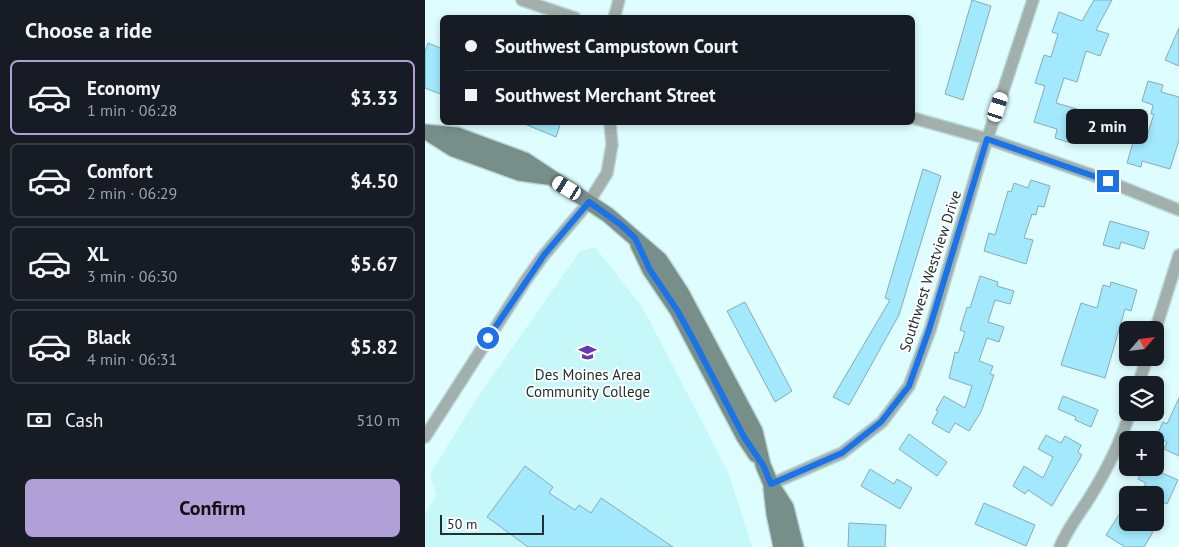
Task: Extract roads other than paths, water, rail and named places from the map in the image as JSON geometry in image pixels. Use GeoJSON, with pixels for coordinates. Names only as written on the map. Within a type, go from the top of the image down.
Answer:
{"type":"FeatureCollection","features":[{"type":"Feature","properties":{"kind":"street"},"geometry":{"type":"LineString","coordinates":[[522,0],[566,15]]}},
{"type":"Feature","properties":{"kind":"street"},"geometry":{"type":"LineString","coordinates":[[615,15],[619,0]]}},
{"type":"Feature","properties":{"kind":"street","name":"Southwest Westview Drive"},"geometry":{"type":"LineString","coordinates":[[771,484],[842,453],[881,422],[909,386],[929,330],[987,139],[1033,0]]}},
{"type":"Feature","properties":{"kind":"street"},"geometry":{"type":"LineString","coordinates":[[915,119],[987,139],[1092,175],[1179,210]]}},
{"type":"Feature","properties":{"kind":"street"},"geometry":{"type":"LineString","coordinates":[[425,437],[526,280],[544,255],[589,202],[607,173],[612,145],[610,125]]}},
{"type":"Feature","properties":{"kind":"street"},"geometry":{"type":"LineString","coordinates":[[426,132],[457,135],[525,160],[620,224],[660,260],[681,292],[755,431],[763,465],[771,484],[786,507],[796,547]]}},
{"type":"Feature","properties":{"kind":"street"},"geometry":{"type":"LineString","coordinates":[[1158,321],[1179,255]]}},
{"type":"Feature","properties":{"kind":"street"},"geometry":{"type":"LineString","coordinates":[[1060,547],[1063,538],[1091,496],[1109,463],[1126,421]]}},
{"type":"Feature","properties":{"kind":"street"},"geometry":{"type":"LineString","coordinates":[[771,484],[774,514],[781,547]]}},
{"type":"Feature","properties":{"kind":"place","name":"Des Moines Area Community College"},"geometry":{"type":"Point","coordinates":[588,353]}}]}
